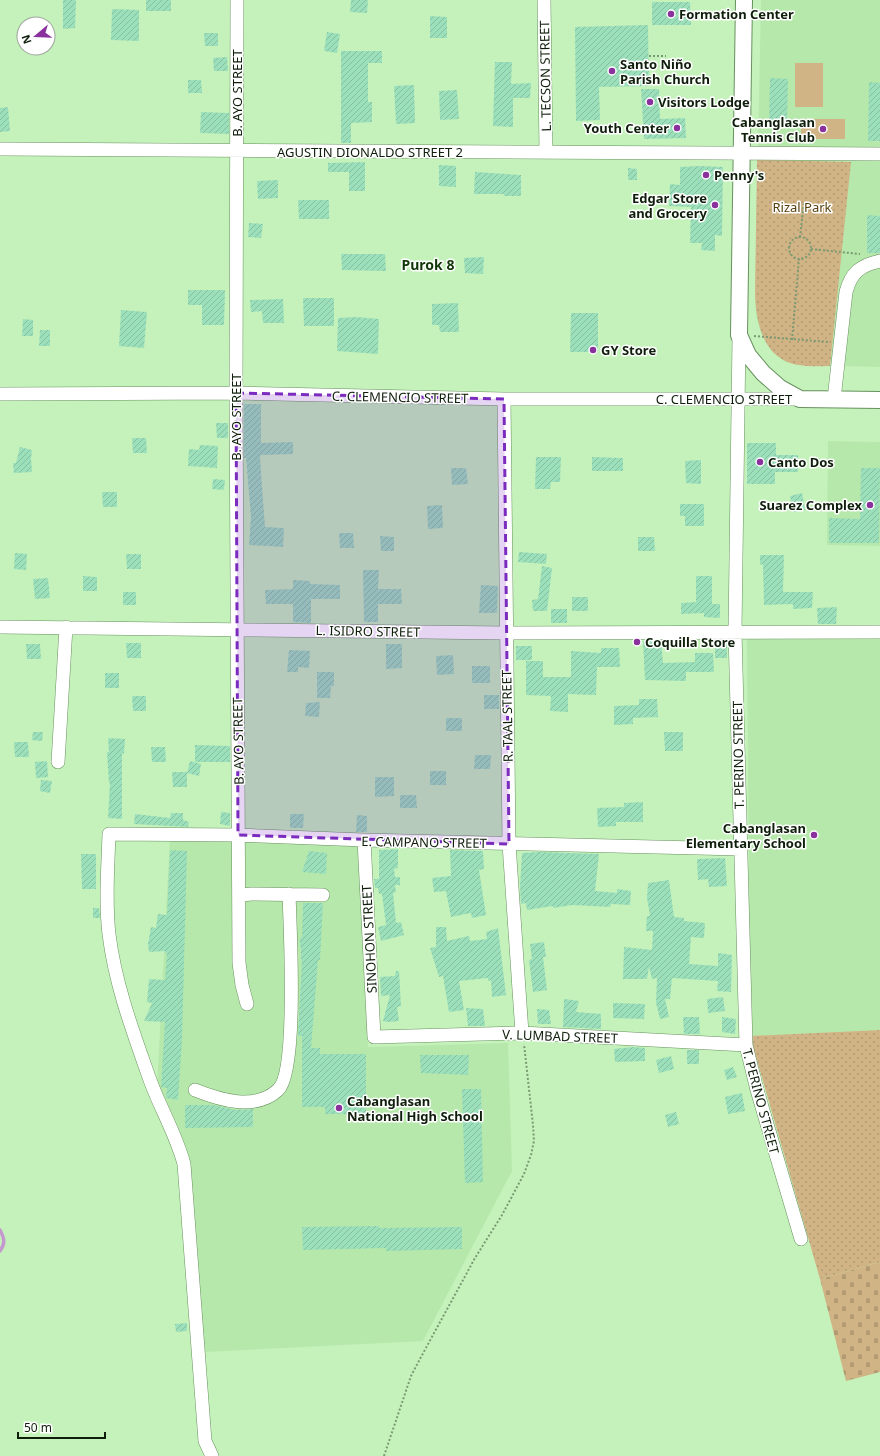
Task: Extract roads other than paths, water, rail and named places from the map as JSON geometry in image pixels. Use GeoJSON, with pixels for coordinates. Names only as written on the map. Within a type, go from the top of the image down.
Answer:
{"type":"FeatureCollection","features":[{"type":"Feature","properties":{"kind":"main road"},"geometry":{"type":"LineString","coordinates":[[744,0],[739,335],[748,355],[763,373],[780,388],[800,399],[880,400]]}},
{"type":"Feature","properties":{"kind":"street","name":"B. AYO STREET"},"geometry":{"type":"LineString","coordinates":[[237,0],[236,393],[238,835],[240,896],[239,963],[242,985],[247,1004]]}},
{"type":"Feature","properties":{"kind":"street","name":"L. TECSON STREET"},"geometry":{"type":"LineString","coordinates":[[544,0],[546,152]]}},
{"type":"Feature","properties":{"kind":"street","name":"AGUSTIN DIONALDO STREET 2"},"geometry":{"type":"LineString","coordinates":[[0,149],[880,154]]}},
{"type":"Feature","properties":{"kind":"street"},"geometry":{"type":"LineString","coordinates":[[834,399],[846,292],[849,280],[853,273],[860,267],[880,261]]}},
{"type":"Feature","properties":{"kind":"street","name":"T. PERINO STREET"},"geometry":{"type":"LineString","coordinates":[[739,335],[735,632],[746,1045],[757,1090],[801,1239]]}},
{"type":"Feature","properties":{"kind":"street","name":"C. CLEMENCIO STREET"},"geometry":{"type":"LineString","coordinates":[[0,394],[236,393],[504,399],[800,399]]}},
{"type":"Feature","properties":{"kind":"street","name":"R. TAAL STREET"},"geometry":{"type":"LineString","coordinates":[[504,399],[509,844],[522,1033]]}},
{"type":"Feature","properties":{"kind":"street","name":"L. ISIDRO STREET"},"geometry":{"type":"LineString","coordinates":[[0,627],[506,633],[880,632]]}},
{"type":"Feature","properties":{"kind":"street"},"geometry":{"type":"LineString","coordinates":[[58,762],[66,627]]}},
{"type":"Feature","properties":{"kind":"street","name":"E. CAMPANO STREET"},"geometry":{"type":"LineString","coordinates":[[212,1456],[204,1441],[184,1164],[180,1147],[153,1087],[132,1029],[112,955],[107,905],[109,834],[238,835],[364,840],[740,849]]}},
{"type":"Feature","properties":{"kind":"street","name":"SINOHON STREET"},"geometry":{"type":"LineString","coordinates":[[364,840],[374,1037]]}},
{"type":"Feature","properties":{"kind":"street"},"geometry":{"type":"LineString","coordinates":[[240,896],[252,894],[323,895]]}},
{"type":"Feature","properties":{"kind":"street"},"geometry":{"type":"LineString","coordinates":[[195,1090],[216,1099],[243,1102],[254,1101],[270,1096],[280,1089],[286,1076],[291,1010],[289,894]]}},
{"type":"Feature","properties":{"kind":"street","name":"V. LUMBAD STREET"},"geometry":{"type":"LineString","coordinates":[[374,1037],[522,1033],[746,1045]]}},
{"type":"Feature","properties":{"kind":"waterway"},"geometry":{"type":"LineString","coordinates":[[0,1230],[4,1240],[0,1251]]}},
{"type":"Feature","properties":{"kind":"place","name":"Formation Center"},"geometry":{"type":"Point","coordinates":[671,14]}},
{"type":"Feature","properties":{"kind":"place","name":"Santo Niño Parish Church"},"geometry":{"type":"Point","coordinates":[612,71]}},
{"type":"Feature","properties":{"kind":"place","name":"Visitors Lodge"},"geometry":{"type":"Point","coordinates":[650,102]}},
{"type":"Feature","properties":{"kind":"place","name":"Youth Center"},"geometry":{"type":"Point","coordinates":[677,128]}},
{"type":"Feature","properties":{"kind":"place","name":"Cabanglasan Tennis Club"},"geometry":{"type":"Point","coordinates":[823,129]}},
{"type":"Feature","properties":{"kind":"place","name":"Penny's"},"geometry":{"type":"Point","coordinates":[706,175]}},
{"type":"Feature","properties":{"kind":"place","name":"Edgar Store and Grocery"},"geometry":{"type":"Point","coordinates":[715,205]}},
{"type":"Feature","properties":{"kind":"place","name":"GY Store"},"geometry":{"type":"Point","coordinates":[593,350]}},
{"type":"Feature","properties":{"kind":"place","name":"Canto Dos"},"geometry":{"type":"Point","coordinates":[760,462]}},
{"type":"Feature","properties":{"kind":"place","name":"Suarez Complex"},"geometry":{"type":"Point","coordinates":[870,505]}},
{"type":"Feature","properties":{"kind":"place","name":"Coquilla Store"},"geometry":{"type":"Point","coordinates":[637,642]}},
{"type":"Feature","properties":{"kind":"place","name":"Cabanglasan Elementary School"},"geometry":{"type":"Point","coordinates":[814,835]}},
{"type":"Feature","properties":{"kind":"place","name":"Cabanglasan National High School"},"geometry":{"type":"Point","coordinates":[339,1108]}},
{"type":"Feature","properties":{"kind":"district","name":"Purok 8"},"geometry":{"type":"Point","coordinates":[428,265]}},
{"type":"Feature","properties":{"kind":"park label","name":"Rizal Park"},"geometry":{"type":"Point","coordinates":[802,207]}}]}
